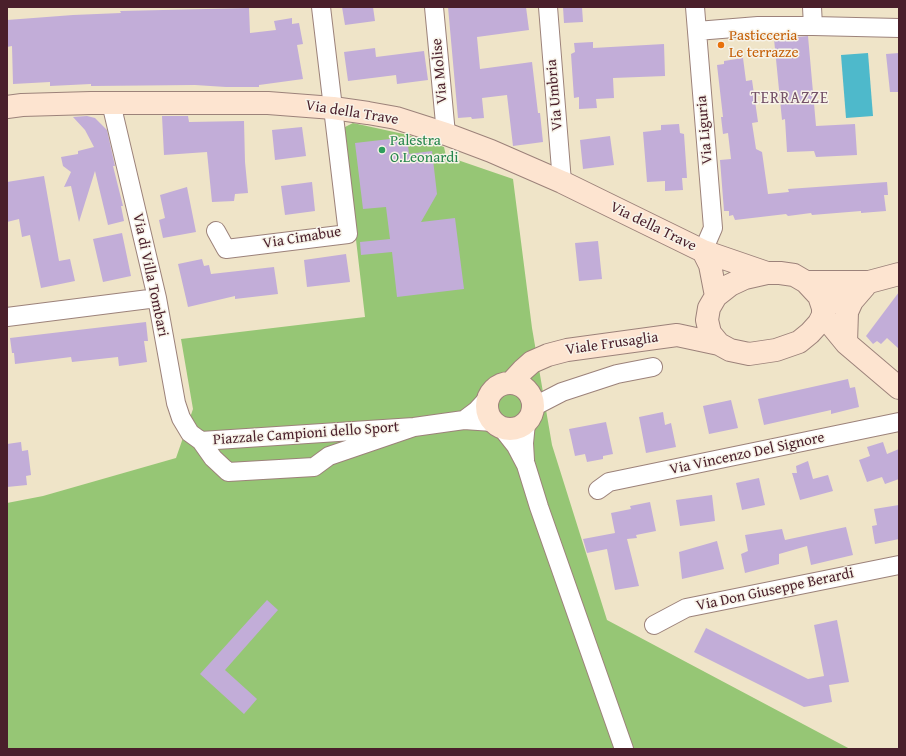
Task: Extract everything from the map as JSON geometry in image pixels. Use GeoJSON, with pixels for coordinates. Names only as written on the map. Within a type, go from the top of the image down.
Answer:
{"type":"FeatureCollection","features":[{"type":"Feature","properties":{"kind":"street"},"geometry":{"type":"LineString","coordinates":[[321,7],[333,108]]}},
{"type":"Feature","properties":{"kind":"street","name":"Via Molise"},"geometry":{"type":"LineString","coordinates":[[434,7],[446,134]]}},
{"type":"Feature","properties":{"kind":"street","name":"Via Umbria"},"geometry":{"type":"LineString","coordinates":[[548,7],[562,182]]}},
{"type":"Feature","properties":{"kind":"street","name":"Via Liguria"},"geometry":{"type":"LineString","coordinates":[[695,7],[713,228],[703,251]]}},
{"type":"Feature","properties":{"kind":"street"},"geometry":{"type":"LineString","coordinates":[[812,7],[813,26]]}},
{"type":"Feature","properties":{"kind":"street"},"geometry":{"type":"LineString","coordinates":[[696,31],[758,26],[899,28]]}},
{"type":"Feature","properties":{"kind":"street","name":"Via di Villa Tombari"},"geometry":{"type":"LineString","coordinates":[[111,103],[157,298],[176,403],[181,418],[190,433],[200,440]]}},
{"type":"Feature","properties":{"kind":"street","name":"Via della Trave"},"geometry":{"type":"LineString","coordinates":[[12,104],[268,103],[333,108],[396,118],[446,134],[491,151],[562,182],[703,251],[768,273]]}},
{"type":"Feature","properties":{"kind":"street","name":"Via Cimabue"},"geometry":{"type":"LineString","coordinates":[[216,230],[226,249],[348,234],[333,108]]}},
{"type":"Feature","properties":{"kind":"street","name":"Via della Trave"},"geometry":{"type":"LineString","coordinates":[[703,251],[710,265],[712,302],[707,320],[710,333],[719,344]]}},
{"type":"Feature","properties":{"kind":"street","name":"Via della Trave"},"geometry":{"type":"LineString","coordinates":[[712,302],[730,285],[745,278],[768,273],[794,275],[806,282],[819,296],[823,312],[846,343],[899,388]]}},
{"type":"Feature","properties":{"kind":"street"},"geometry":{"type":"LineString","coordinates":[[799,342],[819,323],[823,312],[847,293],[869,282],[899,274]]}},
{"type":"Feature","properties":{"kind":"street"},"geometry":{"type":"LineString","coordinates":[[806,282],[869,282]]}},
{"type":"Feature","properties":{"kind":"street"},"geometry":{"type":"LineString","coordinates":[[719,344],[730,350],[749,354],[776,350],[799,342],[831,340],[846,343],[847,312],[852,301],[869,282]]}},
{"type":"Feature","properties":{"kind":"street"},"geometry":{"type":"LineString","coordinates":[[7,317],[157,298]]}},
{"type":"Feature","properties":{"kind":"street","name":"Viale Frusaglia"},"geometry":{"type":"LineString","coordinates":[[676,335],[712,302]]}},
{"type":"Feature","properties":{"kind":"street","name":"Viale Frusaglia"},"geometry":{"type":"LineString","coordinates":[[464,420],[476,411],[494,389],[511,383],[532,362],[548,355],[567,350],[676,335],[719,344]]}},
{"type":"Feature","properties":{"kind":"street","name":"Viale Frusaglia"},"geometry":{"type":"LineString","coordinates":[[526,465],[524,443],[530,410],[536,381],[548,355]]}},
{"type":"Feature","properties":{"kind":"street","name":"Viale Frusaglia"},"geometry":{"type":"LineString","coordinates":[[414,427],[464,420],[497,425],[509,430],[518,428],[530,410],[569,390],[617,374],[653,367]]}},
{"type":"Feature","properties":{"kind":"street"},"geometry":{"type":"LineString","coordinates":[[511,383],[520,385],[527,391],[530,410]]}},
{"type":"Feature","properties":{"kind":"street"},"geometry":{"type":"LineString","coordinates":[[489,397],[487,406],[488,414],[516,446],[526,465],[539,508],[624,749]]}},
{"type":"Feature","properties":{"kind":"street","name":"Via Vincenzo Del Signore"},"geometry":{"type":"LineString","coordinates":[[598,490],[609,482],[899,422]]}},
{"type":"Feature","properties":{"kind":"street","name":"Piazzale Campioni dello Sport"},"geometry":{"type":"LineString","coordinates":[[200,440],[414,427]]}},
{"type":"Feature","properties":{"kind":"street","name":"Piazzale Campioni dello Sport"},"geometry":{"type":"LineString","coordinates":[[200,440],[213,458],[228,472],[314,467],[329,456],[414,427]]}},
{"type":"Feature","properties":{"kind":"street","name":"Via Don Giuseppe Berardi"},"geometry":{"type":"LineString","coordinates":[[654,625],[686,608],[899,565]]}},
{"type":"Feature","properties":{"kind":"green space"},"geometry":{"type":"Polygon","coordinates":[[[353,123],[408,135],[444,147],[446,156],[513,179],[532,328],[552,445],[607,620],[850,749],[7,749],[7,503],[43,496],[176,458],[193,409],[181,339],[365,317],[343,128],[353,123]]]}},
{"type":"Feature","properties":{"kind":"water"},"geometry":{"type":"Polygon","coordinates":[[[868,53],[873,116],[846,118],[841,55],[868,53]]]}},
{"type":"Feature","properties":{"kind":"building"},"geometry":{"type":"Polygon","coordinates":[[[342,7],[373,7],[375,21],[345,25],[342,7]]]}},
{"type":"Feature","properties":{"kind":"building"},"geometry":{"type":"Polygon","coordinates":[[[448,7],[526,7],[529,30],[477,37],[480,69],[532,62],[543,142],[513,146],[507,95],[482,98],[484,118],[458,118],[448,7]]]}},
{"type":"Feature","properties":{"kind":"building"},"geometry":{"type":"Polygon","coordinates":[[[563,7],[582,7],[583,22],[564,23],[563,7]]]}},
{"type":"Feature","properties":{"kind":"building"},"geometry":{"type":"Polygon","coordinates":[[[249,8],[250,33],[276,30],[274,21],[292,18],[292,24],[299,23],[303,44],[297,45],[303,79],[259,85],[259,87],[195,85],[91,86],[91,84],[50,86],[50,82],[13,84],[12,46],[7,47],[7,20],[121,13],[120,11],[249,8]]]}},
{"type":"Feature","properties":{"kind":"building"},"geometry":{"type":"Polygon","coordinates":[[[808,36],[816,126],[855,124],[857,155],[816,157],[814,151],[787,152],[785,119],[782,120],[774,39],[808,36]]]}},
{"type":"Feature","properties":{"kind":"building"},"geometry":{"type":"Polygon","coordinates":[[[593,42],[593,48],[664,44],[665,76],[613,78],[614,98],[596,99],[597,108],[579,109],[579,97],[574,98],[571,54],[575,52],[574,43],[593,42]]]}},
{"type":"Feature","properties":{"kind":"building"},"geometry":{"type":"Polygon","coordinates":[[[375,48],[376,57],[424,51],[428,80],[397,84],[396,75],[348,81],[344,52],[375,48]]]}},
{"type":"Feature","properties":{"kind":"building"},"geometry":{"type":"Polygon","coordinates":[[[899,53],[899,92],[890,92],[886,54],[899,53]]]}},
{"type":"Feature","properties":{"kind":"building"},"geometry":{"type":"Polygon","coordinates":[[[743,58],[746,81],[752,80],[758,122],[752,123],[756,149],[762,152],[768,194],[789,192],[788,189],[887,182],[888,195],[884,195],[886,211],[861,213],[861,211],[812,215],[811,213],[788,216],[786,214],[735,220],[733,215],[729,216],[729,211],[724,211],[720,160],[731,159],[728,133],[723,134],[721,117],[723,117],[717,65],[724,64],[724,61],[743,58]]]}},
{"type":"Feature","properties":{"kind":"building"},"geometry":{"type":"Polygon","coordinates":[[[87,116],[95,118],[107,130],[115,166],[113,166],[123,206],[121,206],[124,221],[108,225],[95,171],[79,222],[71,186],[64,187],[71,172],[63,166],[61,157],[78,154],[78,151],[94,147],[85,130],[73,117],[87,116]]]}},
{"type":"Feature","properties":{"kind":"building"},"geometry":{"type":"Polygon","coordinates":[[[162,116],[188,116],[189,122],[244,121],[245,162],[248,193],[235,194],[234,201],[212,202],[207,152],[164,155],[162,116]]]}},
{"type":"Feature","properties":{"kind":"building"},"geometry":{"type":"Polygon","coordinates":[[[679,124],[680,133],[684,134],[687,178],[682,178],[683,190],[665,191],[665,181],[647,182],[643,132],[661,130],[661,125],[679,124]]]}},
{"type":"Feature","properties":{"kind":"building"},"geometry":{"type":"Polygon","coordinates":[[[302,127],[306,156],[275,160],[272,130],[302,127]]]}},
{"type":"Feature","properties":{"kind":"building"},"geometry":{"type":"Polygon","coordinates":[[[610,136],[614,165],[583,169],[580,140],[610,136]]]}},
{"type":"Feature","properties":{"kind":"building"},"geometry":{"type":"Polygon","coordinates":[[[407,137],[409,154],[432,151],[437,194],[421,222],[455,218],[464,289],[397,297],[392,252],[361,255],[360,242],[390,239],[386,207],[363,209],[355,143],[407,137]]]}},
{"type":"Feature","properties":{"kind":"building"},"geometry":{"type":"Polygon","coordinates":[[[44,176],[59,261],[70,259],[75,281],[41,288],[30,235],[22,237],[19,219],[7,222],[7,182],[44,176]]]}},
{"type":"Feature","properties":{"kind":"building"},"geometry":{"type":"Polygon","coordinates":[[[312,182],[315,211],[285,215],[281,186],[312,182]]]}},
{"type":"Feature","properties":{"kind":"building"},"geometry":{"type":"Polygon","coordinates":[[[187,187],[196,232],[163,238],[159,220],[165,218],[160,195],[187,187]]]}},
{"type":"Feature","properties":{"kind":"building"},"geometry":{"type":"Polygon","coordinates":[[[122,233],[131,276],[103,282],[93,239],[122,233]]]}},
{"type":"Feature","properties":{"kind":"building"},"geometry":{"type":"Polygon","coordinates":[[[598,241],[602,279],[579,281],[575,243],[598,241]]]}},
{"type":"Feature","properties":{"kind":"building"},"geometry":{"type":"Polygon","coordinates":[[[346,254],[350,282],[307,287],[304,260],[346,254]]]}},
{"type":"Feature","properties":{"kind":"building"},"geometry":{"type":"Polygon","coordinates":[[[202,259],[204,266],[209,265],[211,274],[274,267],[278,294],[235,299],[235,296],[188,307],[178,264],[202,259]]]}},
{"type":"Feature","properties":{"kind":"building"},"geometry":{"type":"Polygon","coordinates":[[[899,292],[899,349],[887,338],[881,344],[877,341],[873,344],[866,336],[899,292]]]}},
{"type":"Feature","properties":{"kind":"building"},"geometry":{"type":"Polygon","coordinates":[[[146,322],[148,341],[144,341],[147,362],[119,366],[118,357],[72,362],[71,357],[15,364],[10,338],[146,322]]]}},
{"type":"Feature","properties":{"kind":"building"},"geometry":{"type":"Polygon","coordinates":[[[848,379],[850,388],[855,387],[859,407],[831,414],[831,410],[764,425],[758,399],[848,379]]]}},
{"type":"Feature","properties":{"kind":"building"},"geometry":{"type":"Polygon","coordinates":[[[731,400],[738,428],[709,434],[703,406],[731,400]]]}},
{"type":"Feature","properties":{"kind":"building"},"geometry":{"type":"Polygon","coordinates":[[[663,412],[665,425],[671,423],[676,447],[646,453],[639,417],[663,412]]]}},
{"type":"Feature","properties":{"kind":"building"},"geometry":{"type":"Polygon","coordinates":[[[606,422],[613,454],[603,456],[603,459],[587,462],[585,454],[575,456],[569,429],[606,422]]]}},
{"type":"Feature","properties":{"kind":"building"},"geometry":{"type":"Polygon","coordinates":[[[21,442],[22,451],[28,450],[31,475],[26,476],[27,485],[7,487],[7,444],[21,442]]]}},
{"type":"Feature","properties":{"kind":"building"},"geometry":{"type":"Polygon","coordinates":[[[883,442],[887,454],[899,449],[899,479],[885,484],[882,477],[867,482],[859,460],[870,456],[867,447],[883,442]]]}},
{"type":"Feature","properties":{"kind":"building"},"geometry":{"type":"Polygon","coordinates":[[[808,461],[813,479],[828,475],[833,491],[800,500],[792,473],[797,473],[796,466],[808,461]]]}},
{"type":"Feature","properties":{"kind":"building"},"geometry":{"type":"Polygon","coordinates":[[[759,478],[765,505],[742,510],[736,483],[759,478]]]}},
{"type":"Feature","properties":{"kind":"building"},"geometry":{"type":"Polygon","coordinates":[[[712,495],[715,521],[680,526],[676,500],[712,495]]]}},
{"type":"Feature","properties":{"kind":"building"},"geometry":{"type":"Polygon","coordinates":[[[650,502],[656,531],[636,535],[637,538],[627,539],[639,586],[615,590],[607,549],[587,553],[583,539],[615,533],[611,513],[631,509],[630,506],[650,502]]]}},
{"type":"Feature","properties":{"kind":"building"},"geometry":{"type":"Polygon","coordinates":[[[899,505],[899,539],[875,544],[872,526],[877,525],[874,509],[899,505]]]}},
{"type":"Feature","properties":{"kind":"building"},"geometry":{"type":"Polygon","coordinates":[[[846,527],[853,555],[811,565],[807,546],[779,554],[779,564],[745,573],[741,554],[748,551],[745,535],[782,529],[785,540],[846,527]]]}},
{"type":"Feature","properties":{"kind":"building"},"geometry":{"type":"Polygon","coordinates":[[[717,541],[724,569],[682,579],[679,552],[717,541]]]}},
{"type":"Feature","properties":{"kind":"building"},"geometry":{"type":"Polygon","coordinates":[[[267,600],[278,610],[225,670],[257,699],[244,714],[200,674],[267,600]]]}},
{"type":"Feature","properties":{"kind":"building"},"geometry":{"type":"Polygon","coordinates":[[[837,620],[849,682],[829,685],[832,702],[804,707],[694,652],[706,628],[808,679],[824,676],[814,625],[837,620]]]}},
{"type":"Feature","properties":{"kind":"place","name":"Pasticceria Le terrazze"},"geometry":{"type":"Point","coordinates":[721,45]}},
{"type":"Feature","properties":{"kind":"place","name":"Palestra O.Leonardi"},"geometry":{"type":"Point","coordinates":[382,150]}},
{"type":"Feature","properties":{"kind":"district","name":"TERRAZZE"},"geometry":{"type":"Point","coordinates":[790,99]}}]}
